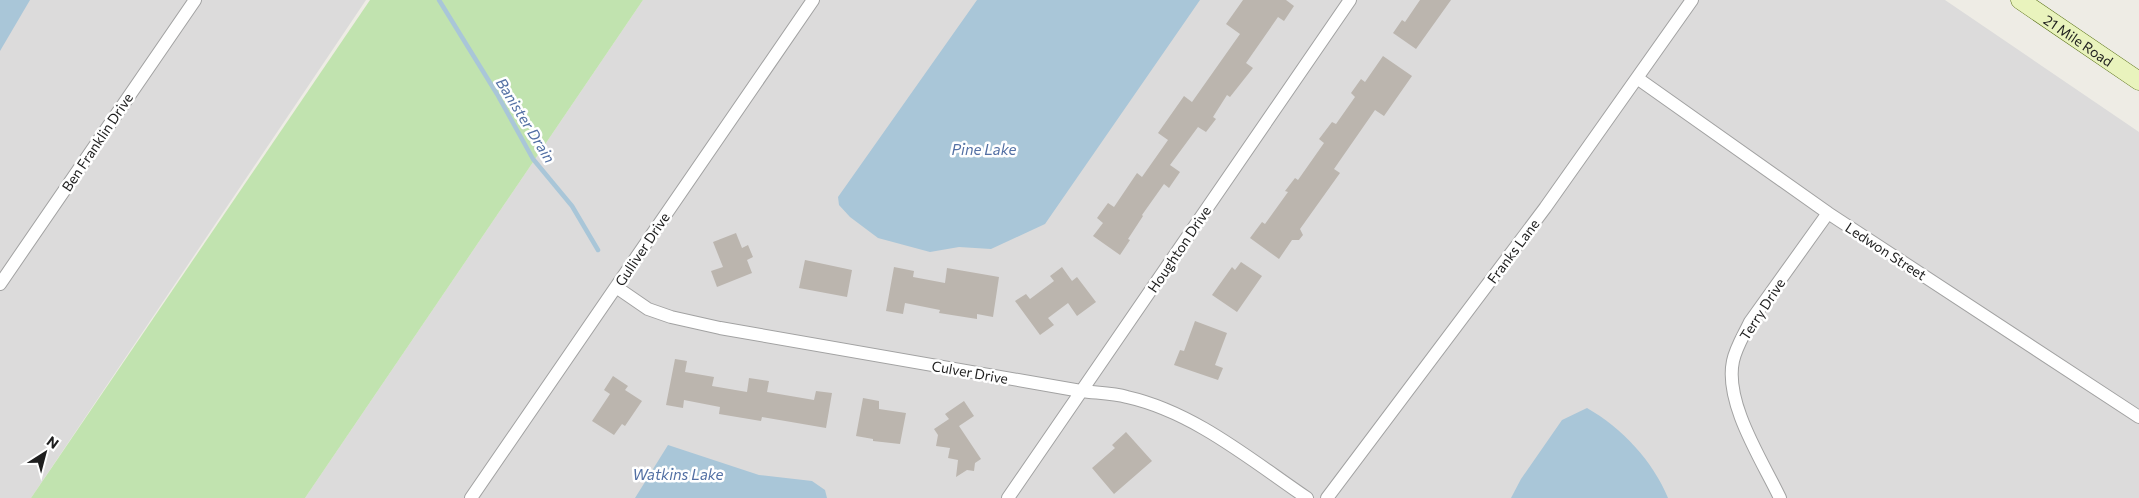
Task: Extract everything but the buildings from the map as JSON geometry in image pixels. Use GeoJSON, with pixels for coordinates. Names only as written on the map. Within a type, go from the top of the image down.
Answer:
{"type":"FeatureCollection","features":[{"type":"Feature","properties":{"kind":"street","name":"Ben Franklin Drive"},"geometry":{"type":"LineString","coordinates":[[0,284],[195,0]]}},
{"type":"Feature","properties":{"kind":"street","name":"Gulliver Drive"},"geometry":{"type":"LineString","coordinates":[[471,498],[813,0]]}},
{"type":"Feature","properties":{"kind":"street","name":"Houghton Drive"},"geometry":{"type":"LineString","coordinates":[[1008,498],[1350,0]]}},
{"type":"Feature","properties":{"kind":"street","name":"Franks Lane"},"geometry":{"type":"LineString","coordinates":[[1327,498],[1545,208],[1692,0]]}},
{"type":"Feature","properties":{"kind":"street","name":"21 Mile Road"},"geometry":{"type":"LineString","coordinates":[[2020,0],[2139,81]]}},
{"type":"Feature","properties":{"kind":"street","name":"Ledwon Street"},"geometry":{"type":"LineString","coordinates":[[1636,78],[1828,213],[2139,417]]}},
{"type":"Feature","properties":{"kind":"street","name":"Terry Drive"},"geometry":{"type":"LineString","coordinates":[[1780,498],[1758,457],[1743,421],[1732,384],[1733,363],[1740,341],[1750,322],[1828,213]]}},
{"type":"Feature","properties":{"kind":"street","name":"Culver Drive"},"geometry":{"type":"LineString","coordinates":[[616,287],[648,309],[671,317],[720,328],[1082,391],[1126,396],[1162,408],[1221,439],[1307,498]]}},
{"type":"Feature","properties":{"kind":"shaded area"},"geometry":{"type":"Polygon","coordinates":[[[0,0],[366,0],[31,498],[0,498],[0,0]]]}},
{"type":"Feature","properties":{"kind":"shaded area"},"geometry":{"type":"Polygon","coordinates":[[[643,0],[1945,0],[2139,132],[2139,498],[305,498],[643,0]]]}},
{"type":"Feature","properties":{"kind":"green space"},"geometry":{"type":"Polygon","coordinates":[[[370,0],[643,0],[305,498],[31,498],[370,0]]]}},
{"type":"Feature","properties":{"kind":"water"},"geometry":{"type":"Polygon","coordinates":[[[0,0],[30,0],[0,51],[0,0]]]}},
{"type":"Feature","properties":{"kind":"water","name":"Pine Lake"},"geometry":{"type":"Polygon","coordinates":[[[977,0],[1200,0],[1045,224],[991,249],[959,247],[930,252],[878,238],[850,217],[839,205],[838,197],[977,0]]]}},
{"type":"Feature","properties":{"kind":"water"},"geometry":{"type":"Polygon","coordinates":[[[1587,408],[1612,425],[1635,447],[1654,471],[1668,498],[1511,498],[1521,479],[1562,420],[1587,408]]]}},
{"type":"Feature","properties":{"kind":"water","name":"Watkins Lake"},"geometry":{"type":"Polygon","coordinates":[[[668,445],[759,475],[812,481],[825,490],[827,498],[635,498],[668,445]]]}},
{"type":"Feature","properties":{"kind":"waterway","name":"Banister Drain"},"geometry":{"type":"LineString","coordinates":[[439,0],[497,94],[533,159],[572,206],[598,250]]}}]}
